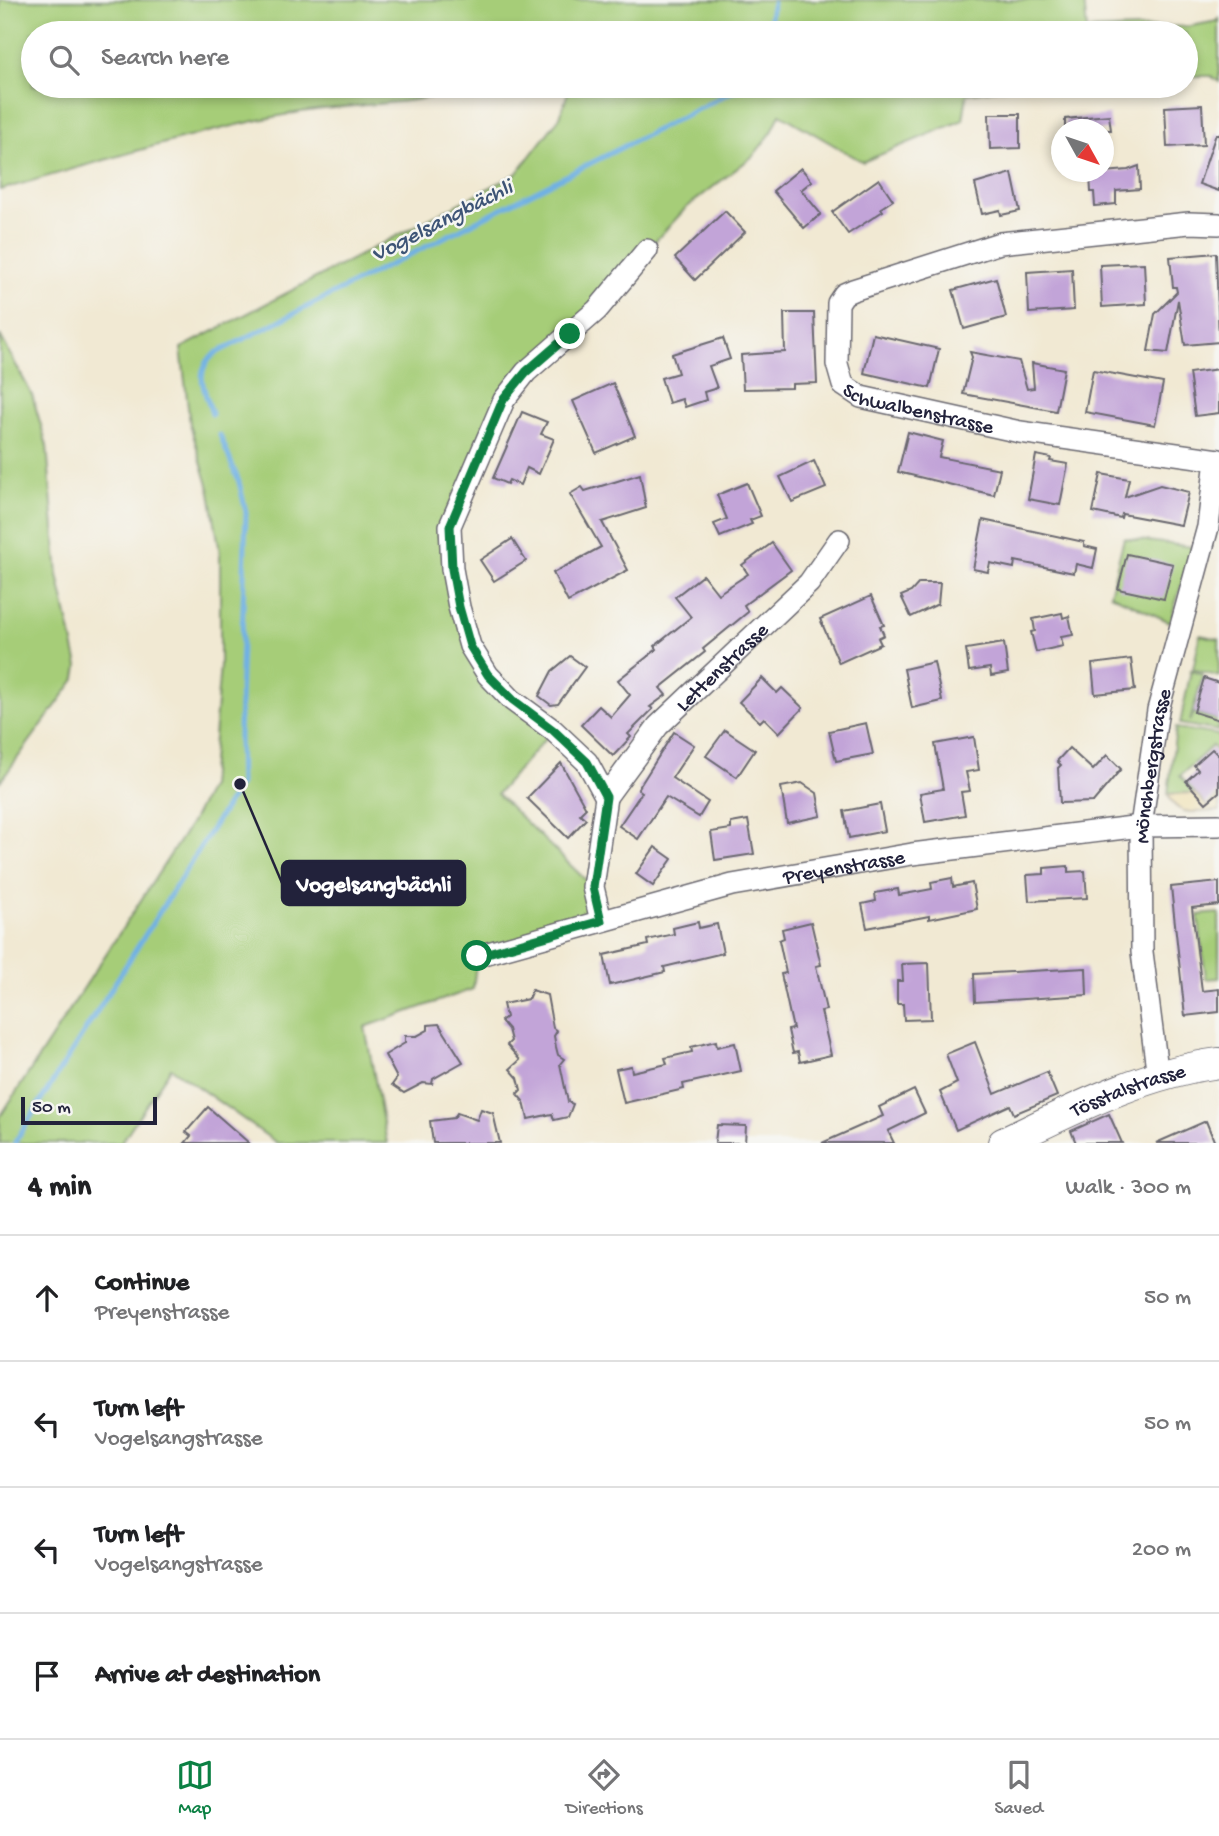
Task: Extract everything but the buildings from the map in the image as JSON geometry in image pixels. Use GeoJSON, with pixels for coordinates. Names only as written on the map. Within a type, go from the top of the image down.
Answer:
{"type":"FeatureCollection","features":[{"type":"Feature","properties":{"kind":"main road","name":"Tösstalstrasse"},"geometry":{"type":"LineString","coordinates":[[1010,1142],[1089,1102],[1158,1077],[1195,1066],[1219,1063]]}},
{"type":"Feature","properties":{"kind":"street","name":"Schwalbenstrasse"},"geometry":{"type":"LineString","coordinates":[[1217,460],[1020,432],[861,397],[843,385],[837,364],[838,303],[845,294],[853,290],[1000,243],[1189,223],[1219,225]]}},
{"type":"Feature","properties":{"kind":"street"},"geometry":{"type":"LineString","coordinates":[[601,921],[593,887],[606,797],[587,762],[553,730],[513,700],[488,675],[470,646],[452,569],[450,526],[503,400],[526,372],[597,310],[647,250]]}},
{"type":"Feature","properties":{"kind":"street","name":"Mönchbergstrasse"},"geometry":{"type":"LineString","coordinates":[[1158,1077],[1142,952],[1142,826],[1158,710],[1208,527],[1217,460]]}},
{"type":"Feature","properties":{"kind":"street","name":"Lettenstrasse"},"geometry":{"type":"LineString","coordinates":[[606,797],[658,726],[809,583],[839,540]]}},
{"type":"Feature","properties":{"kind":"street","name":"Preyenstrasse"},"geometry":{"type":"LineString","coordinates":[[477,956],[732,885],[912,854],[1142,826],[1219,825]]}},
{"type":"Feature","properties":{"kind":"green space"},"geometry":{"type":"Polygon","coordinates":[[[0,0],[1084,0],[1086,21],[21,21],[21,98],[427,98],[289,114],[216,130],[0,190],[0,0]]]}},
{"type":"Feature","properties":{"kind":"green space"},"geometry":{"type":"Polygon","coordinates":[[[1219,19],[1219,82],[1211,76],[1198,76],[1198,25],[1219,19]]]}},
{"type":"Feature","properties":{"kind":"green space"},"geometry":{"type":"Polygon","coordinates":[[[566,98],[966,98],[963,120],[863,162],[780,114],[772,132],[753,156],[686,208],[526,372],[450,526],[470,646],[553,730],[497,794],[593,887],[601,921],[477,956],[473,989],[365,1027],[387,1143],[277,1143],[171,1068],[121,1143],[0,1143],[0,1117],[191,823],[210,786],[220,665],[220,553],[210,492],[190,424],[181,348],[516,174],[560,117],[566,98]]]}},
{"type":"Feature","properties":{"kind":"green space"},"geometry":{"type":"Polygon","coordinates":[[[0,335],[32,395],[47,446],[58,575],[78,666],[76,678],[0,782],[0,335]]]}},
{"type":"Feature","properties":{"kind":"green space"},"geometry":{"type":"Polygon","coordinates":[[[1124,538],[1193,547],[1170,622],[1110,594],[1124,538]]]}},
{"type":"Feature","properties":{"kind":"green space"},"geometry":{"type":"Polygon","coordinates":[[[1200,635],[1219,639],[1219,677],[1193,669],[1200,635]]]}},
{"type":"Feature","properties":{"kind":"green space"},"geometry":{"type":"Polygon","coordinates":[[[1191,670],[1203,675],[1190,721],[1194,713],[1215,719],[1219,731],[1180,724],[1191,670]]]}},
{"type":"Feature","properties":{"kind":"green space"},"geometry":{"type":"Polygon","coordinates":[[[1176,728],[1219,735],[1219,753],[1212,746],[1180,776],[1195,793],[1168,794],[1176,728]]]}},
{"type":"Feature","properties":{"kind":"green space"},"geometry":{"type":"Polygon","coordinates":[[[1219,913],[1219,978],[1206,979],[1198,915],[1219,913]]]}},
{"type":"Feature","properties":{"kind":"sand"},"geometry":{"type":"Polygon","coordinates":[[[1195,793],[1207,806],[1219,795],[1219,811],[1182,810],[1172,802],[1168,794],[1195,793]]]}},
{"type":"Feature","properties":{"kind":"waterway","name":"Vogelsangbächli"},"geometry":{"type":"LineString","coordinates":[[770,21],[773,3]]}},
{"type":"Feature","properties":{"kind":"waterway","name":"Vogelsangbächli"},"geometry":{"type":"LineString","coordinates":[[212,414],[202,374],[204,367],[216,353],[719,98]]}},
{"type":"Feature","properties":{"kind":"waterway","name":"Vogelsangbächli"},"geometry":{"type":"LineString","coordinates":[[15,1142],[240,784],[246,512],[239,482],[220,435]]}},
{"type":"Feature","properties":{"kind":"place","name":"Vogelsangbächli"},"geometry":{"type":"Point","coordinates":[240,784]}},
{"type":"Feature","properties":{"kind":"route"},"geometry":{"type":"LineString","coordinates":[[477,956],[601,921],[593,887],[606,797],[587,762],[553,730],[513,700],[488,675],[470,646],[452,569],[450,526],[503,400],[526,372],[570,334]]}}]}
